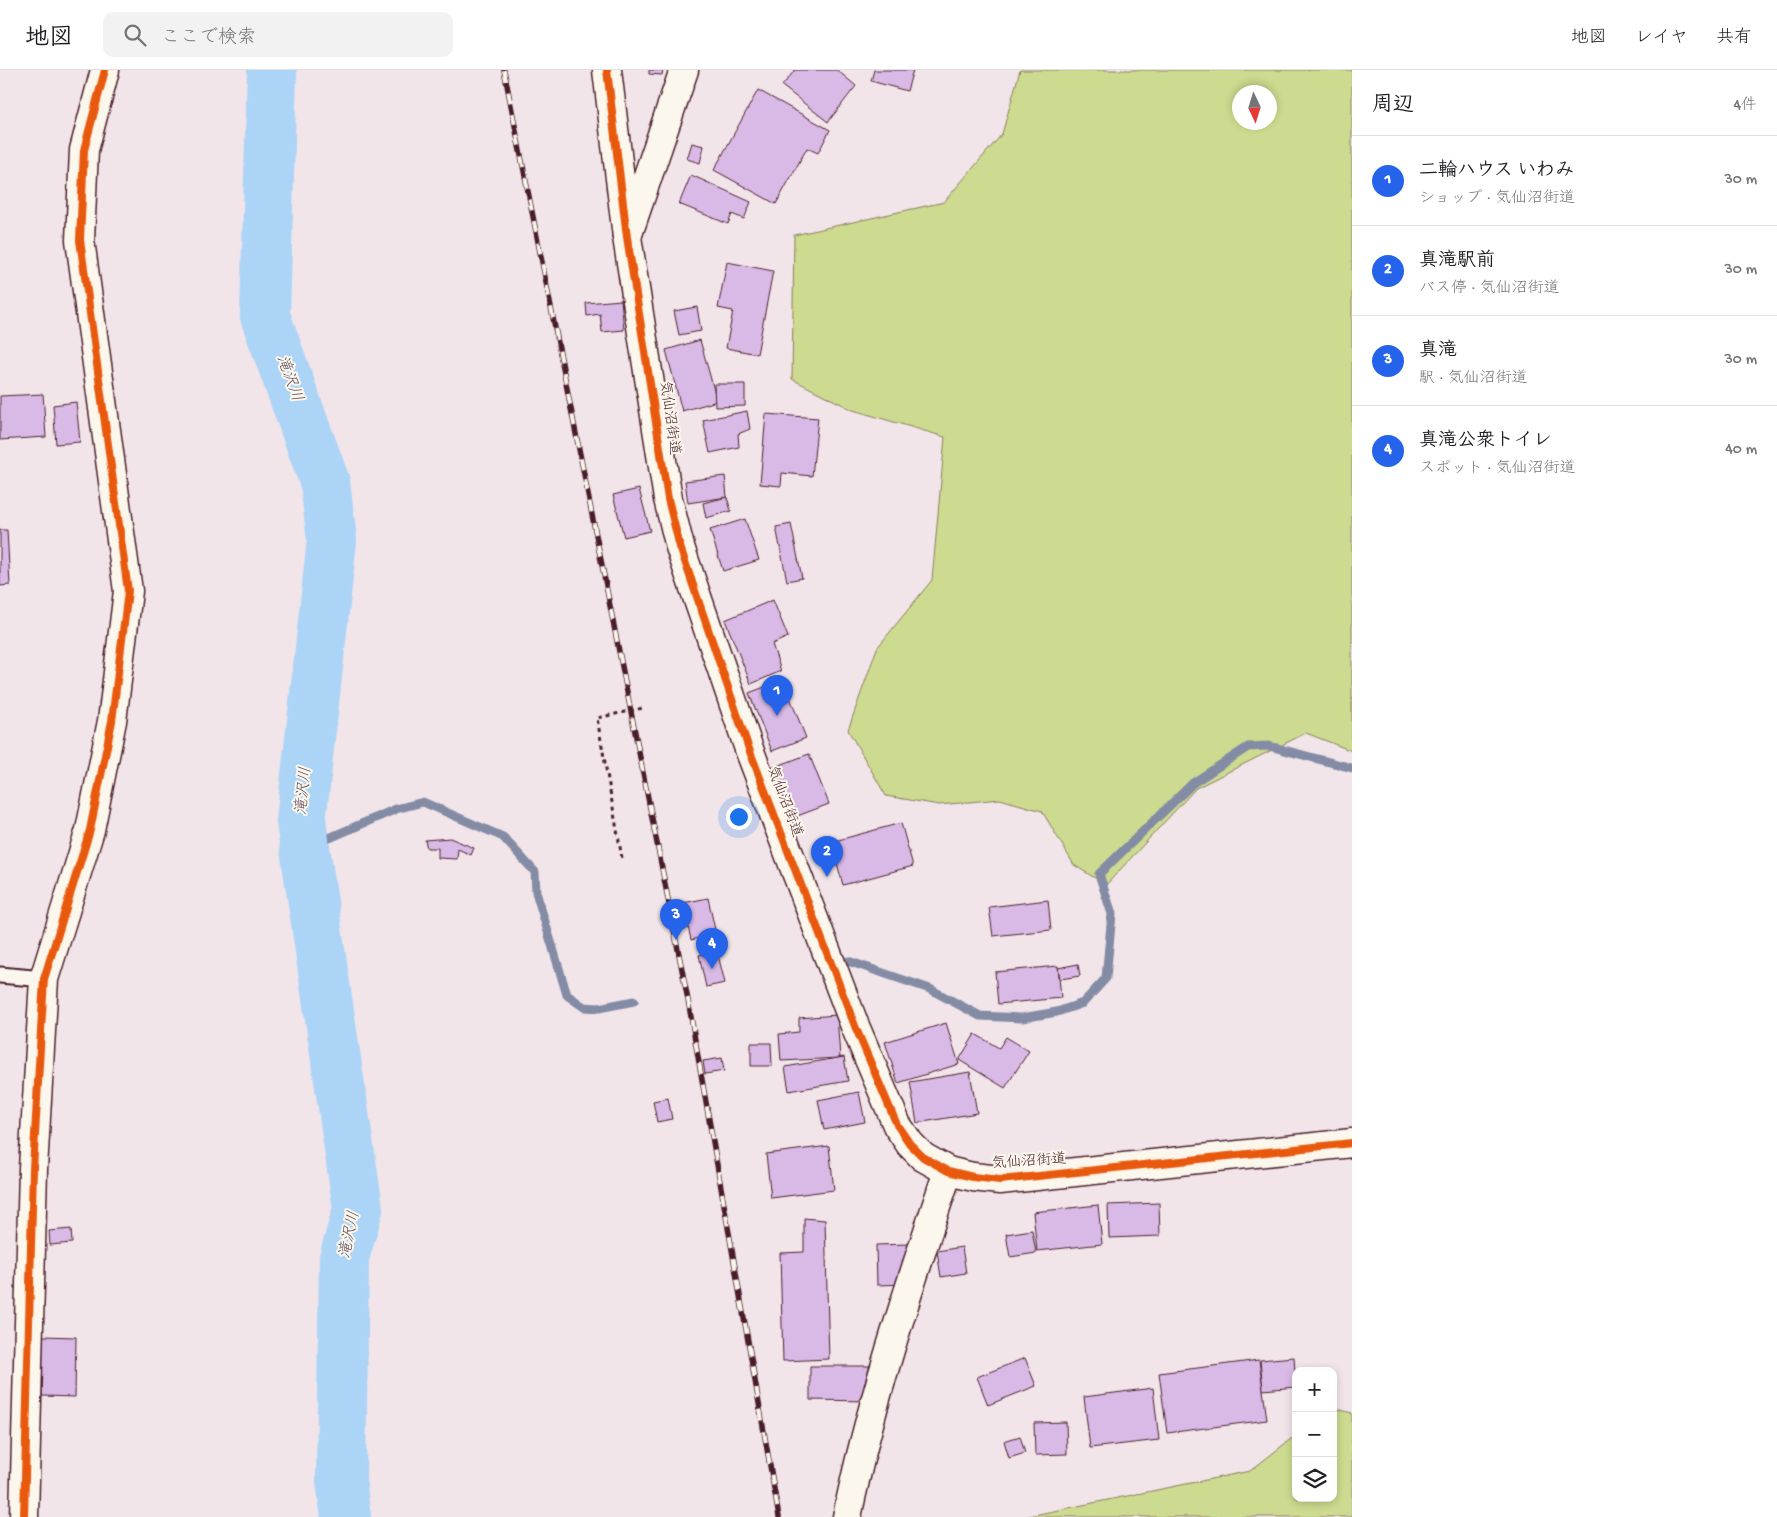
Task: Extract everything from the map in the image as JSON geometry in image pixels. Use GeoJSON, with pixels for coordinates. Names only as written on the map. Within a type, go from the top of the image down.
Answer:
{"type":"FeatureCollection","features":[{"type":"Feature","properties":{"kind":"street"},"geometry":{"type":"LineString","coordinates":[[24,1517],[33,1170],[44,979],[90,830],[112,722],[128,591],[80,240],[84,150],[105,70]]}},
{"type":"Feature","properties":{"kind":"street","name":"気仙沼街道"},"geometry":{"type":"LineString","coordinates":[[607,70],[627,237],[666,490],[680,547],[749,749],[884,1100],[897,1125],[910,1144],[923,1156],[948,1171],[1000,1180],[1352,1143]]}},
{"type":"Feature","properties":{"kind":"street"},"geometry":{"type":"LineString","coordinates":[[627,237],[684,70]]}},
{"type":"Feature","properties":{"kind":"street"},"geometry":{"type":"LineString","coordinates":[[847,1517],[863,1442],[897,1327],[948,1171]]}},
{"type":"Feature","properties":{"kind":"lane"},"geometry":{"type":"LineString","coordinates":[[0,975],[44,979]]}},
{"type":"Feature","properties":{"kind":"path"},"geometry":{"type":"LineString","coordinates":[[622,858],[597,718],[643,708]]}},
{"type":"Feature","properties":{"kind":"green space"},"geometry":{"type":"Polygon","coordinates":[[[1020,70],[1352,70],[1352,751],[1306,733],[1196,788],[1106,885],[1074,865],[1042,811],[1000,799],[939,805],[886,796],[848,730],[877,648],[932,580],[945,437],[853,410],[792,379],[794,235],[944,202],[1002,134],[1020,70]]]}},
{"type":"Feature","properties":{"kind":"green space"},"geometry":{"type":"Polygon","coordinates":[[[1337,1409],[1352,1413],[1352,1517],[1024,1517],[1250,1471],[1292,1438],[1292,1502],[1337,1502],[1337,1409]]]}},
{"type":"Feature","properties":{"kind":"building"},"geometry":{"type":"Polygon","coordinates":[[[649,70],[663,70],[662,75],[649,74],[649,70]]]}},
{"type":"Feature","properties":{"kind":"building"},"geometry":{"type":"Polygon","coordinates":[[[795,70],[837,70],[856,86],[828,122],[782,86],[795,70]]]}},
{"type":"Feature","properties":{"kind":"building"},"geometry":{"type":"Polygon","coordinates":[[[874,70],[913,70],[907,91],[871,81],[874,70]]]}},
{"type":"Feature","properties":{"kind":"building"},"geometry":{"type":"Polygon","coordinates":[[[758,90],[830,130],[818,153],[807,148],[776,204],[714,170],[758,90]]]}},
{"type":"Feature","properties":{"kind":"building"},"geometry":{"type":"Polygon","coordinates":[[[692,143],[704,146],[700,163],[687,159],[692,143]]]}},
{"type":"Feature","properties":{"kind":"building"},"geometry":{"type":"Polygon","coordinates":[[[691,175],[751,202],[744,219],[732,214],[728,224],[679,204],[691,175]]]}},
{"type":"Feature","properties":{"kind":"building"},"geometry":{"type":"Polygon","coordinates":[[[727,262],[773,271],[757,354],[726,348],[733,311],[718,308],[727,262]]]}},
{"type":"Feature","properties":{"kind":"building"},"geometry":{"type":"Polygon","coordinates":[[[621,300],[624,330],[602,332],[600,314],[587,316],[586,303],[621,300]]]}},
{"type":"Feature","properties":{"kind":"building"},"geometry":{"type":"Polygon","coordinates":[[[697,307],[701,331],[679,335],[674,311],[697,307]]]}},
{"type":"Feature","properties":{"kind":"building"},"geometry":{"type":"Polygon","coordinates":[[[700,340],[717,401],[682,411],[666,350],[700,340]]]}},
{"type":"Feature","properties":{"kind":"building"},"geometry":{"type":"Polygon","coordinates":[[[714,384],[745,384],[745,406],[715,407],[714,384]]]}},
{"type":"Feature","properties":{"kind":"building"},"geometry":{"type":"Polygon","coordinates":[[[43,394],[46,437],[0,440],[0,396],[43,394]]]}},
{"type":"Feature","properties":{"kind":"building"},"geometry":{"type":"Polygon","coordinates":[[[76,402],[80,442],[56,444],[53,405],[76,402]]]}},
{"type":"Feature","properties":{"kind":"building"},"geometry":{"type":"Polygon","coordinates":[[[747,411],[750,429],[738,434],[739,447],[710,453],[703,420],[747,411]]]}},
{"type":"Feature","properties":{"kind":"building"},"geometry":{"type":"Polygon","coordinates":[[[766,414],[818,418],[812,476],[782,473],[781,486],[760,484],[766,414]]]}},
{"type":"Feature","properties":{"kind":"building"},"geometry":{"type":"Polygon","coordinates":[[[725,476],[727,497],[688,503],[685,481],[725,476]]]}},
{"type":"Feature","properties":{"kind":"building"},"geometry":{"type":"Polygon","coordinates":[[[639,489],[650,531],[624,537],[613,495],[639,489]]]}},
{"type":"Feature","properties":{"kind":"building"},"geometry":{"type":"Polygon","coordinates":[[[727,497],[731,511],[706,518],[703,503],[727,497]]]}},
{"type":"Feature","properties":{"kind":"building"},"geometry":{"type":"Polygon","coordinates":[[[745,519],[759,560],[723,571],[710,530],[745,519]]]}},
{"type":"Feature","properties":{"kind":"building"},"geometry":{"type":"Polygon","coordinates":[[[791,524],[802,578],[787,581],[776,527],[791,524]]]}},
{"type":"Feature","properties":{"kind":"building"},"geometry":{"type":"Polygon","coordinates":[[[0,530],[7,530],[10,585],[0,586],[0,530]]]}},
{"type":"Feature","properties":{"kind":"building"},"geometry":{"type":"Polygon","coordinates":[[[773,600],[788,637],[772,644],[781,671],[751,684],[725,620],[773,600]]]}},
{"type":"Feature","properties":{"kind":"building"},"geometry":{"type":"Polygon","coordinates":[[[783,680],[806,738],[772,751],[749,693],[783,680]]]}},
{"type":"Feature","properties":{"kind":"building"},"geometry":{"type":"Polygon","coordinates":[[[809,754],[829,804],[792,818],[772,768],[809,754]]]}},
{"type":"Feature","properties":{"kind":"building"},"geometry":{"type":"Polygon","coordinates":[[[901,823],[913,866],[843,885],[831,842],[901,823]]]}},
{"type":"Feature","properties":{"kind":"building"},"geometry":{"type":"Polygon","coordinates":[[[450,838],[474,848],[471,855],[458,849],[457,859],[438,858],[438,848],[427,848],[425,840],[450,838]]]}},
{"type":"Feature","properties":{"kind":"building"},"geometry":{"type":"Polygon","coordinates":[[[708,898],[716,934],[691,940],[683,903],[708,898]]]}},
{"type":"Feature","properties":{"kind":"building"},"geometry":{"type":"Polygon","coordinates":[[[1048,900],[1051,930],[993,936],[989,907],[1048,900]]]}},
{"type":"Feature","properties":{"kind":"building"},"geometry":{"type":"Polygon","coordinates":[[[717,951],[725,983],[706,987],[699,955],[717,951]]]}},
{"type":"Feature","properties":{"kind":"building"},"geometry":{"type":"Polygon","coordinates":[[[1078,964],[1080,976],[1060,979],[1058,968],[1078,964]]]}},
{"type":"Feature","properties":{"kind":"building"},"geometry":{"type":"Polygon","coordinates":[[[1058,966],[1061,998],[998,1004],[995,972],[1058,966]]]}},
{"type":"Feature","properties":{"kind":"building"},"geometry":{"type":"Polygon","coordinates":[[[837,1015],[840,1058],[781,1061],[779,1034],[799,1032],[799,1018],[837,1015]]]}},
{"type":"Feature","properties":{"kind":"building"},"geometry":{"type":"Polygon","coordinates":[[[946,1023],[959,1064],[898,1083],[885,1042],[946,1023]]]}},
{"type":"Feature","properties":{"kind":"building"},"geometry":{"type":"Polygon","coordinates":[[[975,1034],[999,1048],[1006,1037],[1029,1051],[1005,1088],[959,1060],[975,1034]]]}},
{"type":"Feature","properties":{"kind":"building"},"geometry":{"type":"Polygon","coordinates":[[[751,1043],[771,1043],[772,1066],[751,1066],[751,1043]]]}},
{"type":"Feature","properties":{"kind":"building"},"geometry":{"type":"Polygon","coordinates":[[[844,1057],[848,1081],[789,1091],[785,1067],[844,1057]]]}},
{"type":"Feature","properties":{"kind":"building"},"geometry":{"type":"Polygon","coordinates":[[[722,1058],[724,1071],[705,1074],[703,1061],[722,1058]]]}},
{"type":"Feature","properties":{"kind":"building"},"geometry":{"type":"Polygon","coordinates":[[[970,1072],[977,1113],[917,1123],[910,1082],[970,1072]]]}},
{"type":"Feature","properties":{"kind":"building"},"geometry":{"type":"Polygon","coordinates":[[[859,1092],[865,1122],[824,1130],[818,1100],[859,1092]]]}},
{"type":"Feature","properties":{"kind":"building"},"geometry":{"type":"Polygon","coordinates":[[[668,1098],[672,1119],[657,1122],[653,1101],[668,1098]]]}},
{"type":"Feature","properties":{"kind":"building"},"geometry":{"type":"Polygon","coordinates":[[[829,1146],[834,1190],[771,1198],[766,1154],[829,1146]]]}},
{"type":"Feature","properties":{"kind":"building"},"geometry":{"type":"Polygon","coordinates":[[[1159,1203],[1160,1236],[1109,1238],[1108,1205],[1159,1203]]]}},
{"type":"Feature","properties":{"kind":"building"},"geometry":{"type":"Polygon","coordinates":[[[1098,1205],[1102,1244],[1037,1251],[1033,1212],[1098,1205]]]}},
{"type":"Feature","properties":{"kind":"building"},"geometry":{"type":"Polygon","coordinates":[[[804,1218],[825,1220],[829,1359],[783,1361],[780,1253],[804,1252],[804,1218]]]}},
{"type":"Feature","properties":{"kind":"building"},"geometry":{"type":"Polygon","coordinates":[[[71,1229],[72,1243],[50,1245],[49,1231],[71,1229]]]}},
{"type":"Feature","properties":{"kind":"building"},"geometry":{"type":"Polygon","coordinates":[[[1032,1230],[1036,1253],[1010,1257],[1006,1234],[1032,1230]]]}},
{"type":"Feature","properties":{"kind":"building"},"geometry":{"type":"Polygon","coordinates":[[[909,1244],[910,1284],[877,1285],[876,1245],[909,1244]]]}},
{"type":"Feature","properties":{"kind":"building"},"geometry":{"type":"Polygon","coordinates":[[[962,1247],[966,1273],[941,1277],[937,1251],[962,1247]]]}},
{"type":"Feature","properties":{"kind":"building"},"geometry":{"type":"Polygon","coordinates":[[[43,1336],[76,1337],[75,1397],[42,1396],[43,1336]]]}},
{"type":"Feature","properties":{"kind":"building"},"geometry":{"type":"Polygon","coordinates":[[[1294,1357],[1292,1387],[1263,1390],[1260,1360],[1294,1357]]]}},
{"type":"Feature","properties":{"kind":"building"},"geometry":{"type":"Polygon","coordinates":[[[1025,1358],[1036,1386],[988,1405],[977,1377],[1025,1358]]]}},
{"type":"Feature","properties":{"kind":"building"},"geometry":{"type":"Polygon","coordinates":[[[1259,1360],[1267,1420],[1167,1433],[1159,1373],[1259,1360]]]}},
{"type":"Feature","properties":{"kind":"building"},"geometry":{"type":"Polygon","coordinates":[[[810,1366],[870,1366],[869,1401],[810,1400],[810,1366]]]}},
{"type":"Feature","properties":{"kind":"building"},"geometry":{"type":"Polygon","coordinates":[[[1153,1388],[1159,1440],[1090,1448],[1084,1397],[1153,1388]]]}},
{"type":"Feature","properties":{"kind":"building"},"geometry":{"type":"Polygon","coordinates":[[[1066,1422],[1067,1454],[1035,1455],[1034,1423],[1066,1422]]]}},
{"type":"Feature","properties":{"kind":"building"},"geometry":{"type":"Polygon","coordinates":[[[1020,1436],[1025,1453],[1009,1458],[1004,1441],[1020,1436]]]}},
{"type":"Feature","properties":{"kind":"waterway","name":"滝沢川"},"geometry":{"type":"LineString","coordinates":[[272,70],[265,316],[325,483],[332,540],[301,821],[358,1209],[344,1258],[341,1481],[346,1517]]}},
{"type":"Feature","properties":{"kind":"waterway"},"geometry":{"type":"LineString","coordinates":[[848,961],[930,989],[980,1016],[1022,1018],[1057,1012],[1083,1003],[1106,978],[1112,914],[1099,874],[1193,783],[1248,747],[1269,746],[1352,768]]}},
{"type":"Feature","properties":{"kind":"waterway"},"geometry":{"type":"LineString","coordinates":[[309,873],[327,839],[396,809],[423,802],[503,837],[535,872],[536,892],[567,995],[584,1007],[599,1008],[634,1001]]}},
{"type":"Feature","properties":{"kind":"railway"},"geometry":{"type":"LineString","coordinates":[[504,70],[688,1000],[779,1517]]}},
{"type":"Feature","properties":{"kind":"cycle path"},"geometry":{"type":"LineString","coordinates":[[24,1517],[33,1169],[44,979],[90,830],[112,721],[128,591],[80,240],[84,150],[105,70]]}},
{"type":"Feature","properties":{"kind":"cycle path"},"geometry":{"type":"LineString","coordinates":[[607,70],[627,237],[668,499],[680,547],[749,749],[855,1026],[897,1125],[910,1144],[923,1157],[948,1171],[973,1177],[1000,1180],[1352,1143]]}},
{"type":"Feature","properties":{"kind":"place","name":"二輪ハウス いわみ"},"geometry":{"type":"Point","coordinates":[777,716]}},
{"type":"Feature","properties":{"kind":"place","name":"真滝駅前"},"geometry":{"type":"Point","coordinates":[827,877]}},
{"type":"Feature","properties":{"kind":"place","name":"真滝"},"geometry":{"type":"Point","coordinates":[676,940]}},
{"type":"Feature","properties":{"kind":"place","name":"真滝公衆トイレ"},"geometry":{"type":"Point","coordinates":[712,969]}}]}
